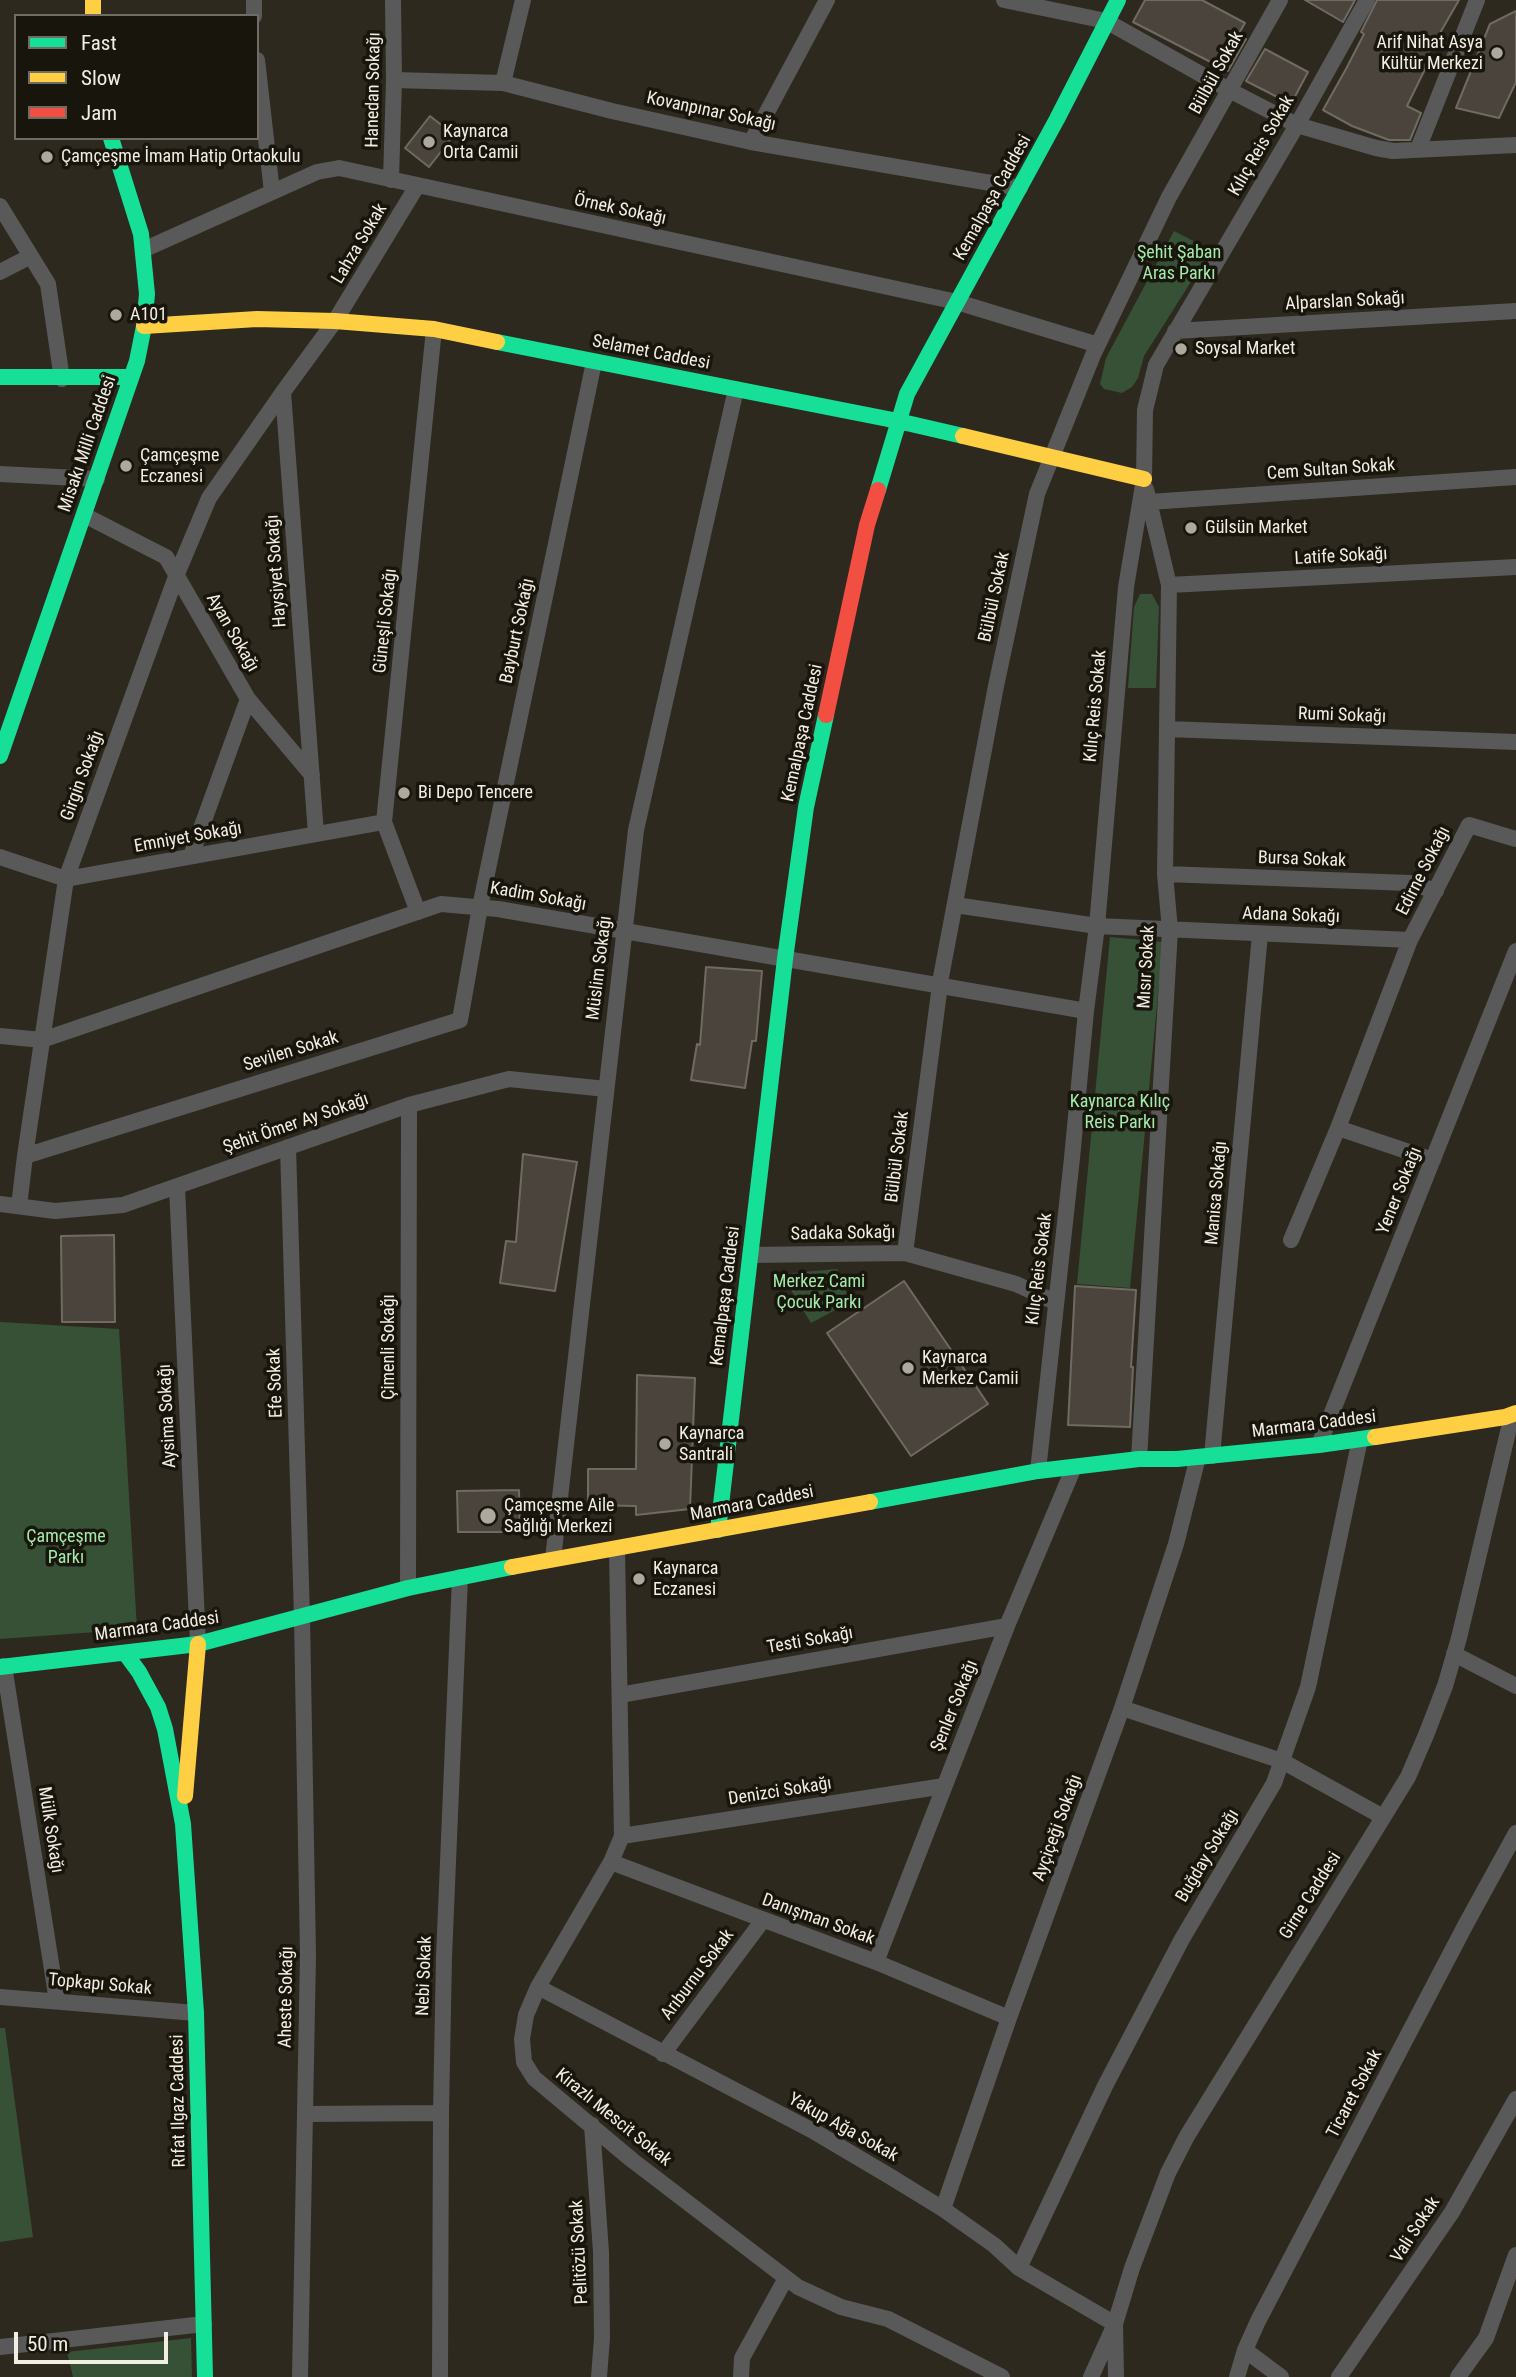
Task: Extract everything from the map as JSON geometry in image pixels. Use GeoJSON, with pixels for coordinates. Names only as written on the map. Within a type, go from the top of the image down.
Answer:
{"type":"FeatureCollection","features":[{"type":"Feature","properties":{"kind":"street","name":"Hanedan Sokağı"},"geometry":{"type":"LineString","coordinates":[[391,180],[393,0]]}},
{"type":"Feature","properties":{"kind":"street"},"geometry":{"type":"LineString","coordinates":[[503,83],[523,0]]}},
{"type":"Feature","properties":{"kind":"street"},"geometry":{"type":"LineString","coordinates":[[751,142],[827,0]]}},
{"type":"Feature","properties":{"kind":"street"},"geometry":{"type":"LineString","coordinates":[[1004,0],[1106,21],[1297,125],[1376,148],[1393,151],[1516,145]]}},
{"type":"Feature","properties":{"kind":"street","name":"Kemalpaşa Caddesi"},"geometry":{"type":"LineString","coordinates":[[718,1530],[785,959],[806,807],[867,525],[907,394],[1058,120],[1118,0]]}},
{"type":"Feature","properties":{"kind":"street","name":"Bülbül Sokak"},"geometry":{"type":"LineString","coordinates":[[905,1253],[939,986],[996,686],[1037,494],[1098,345],[1169,198],[1280,0]]}},
{"type":"Feature","properties":{"kind":"street","name":"Kılıç Reis Sokak"},"geometry":{"type":"LineString","coordinates":[[1038,1471],[1097,926],[1126,587],[1144,479],[1144,410],[1156,365],[1367,0]]}},
{"type":"Feature","properties":{"kind":"street"},"geometry":{"type":"LineString","coordinates":[[1418,149],[1477,0]]}},
{"type":"Feature","properties":{"kind":"street"},"geometry":{"type":"LineString","coordinates":[[259,78],[272,192]]}},
{"type":"Feature","properties":{"kind":"street","name":"Kovanpınar Sokağı"},"geometry":{"type":"LineString","coordinates":[[394,80],[503,83],[751,142],[1020,188]]}},
{"type":"Feature","properties":{"kind":"street","name":"Misakı Milli Caddesi"},"geometry":{"type":"LineString","coordinates":[[0,756],[97,479],[131,377],[144,326],[147,294],[143,250],[112,140]]}},
{"type":"Feature","properties":{"kind":"street","name":"Örnek Sokağı"},"geometry":{"type":"LineString","coordinates":[[143,250],[317,172],[339,168],[957,302],[1098,345]]}},
{"type":"Feature","properties":{"kind":"street","name":"Lahza Sokak"},"geometry":{"type":"LineString","coordinates":[[335,321],[417,186]]}},
{"type":"Feature","properties":{"kind":"street"},"geometry":{"type":"LineString","coordinates":[[0,206],[48,284],[62,379]]}},
{"type":"Feature","properties":{"kind":"street"},"geometry":{"type":"LineString","coordinates":[[0,272],[31,256]]}},
{"type":"Feature","properties":{"kind":"street","name":"Alparslan Sokağı"},"geometry":{"type":"LineString","coordinates":[[1175,331],[1516,311]]}},
{"type":"Feature","properties":{"kind":"street","name":"Selamet Caddesi"},"geometry":{"type":"LineString","coordinates":[[144,326],[257,320],[335,321],[434,329],[898,421],[1144,479]]}},
{"type":"Feature","properties":{"kind":"street"},"geometry":{"type":"LineString","coordinates":[[283,392],[335,321]]}},
{"type":"Feature","properties":{"kind":"street","name":"Güneşli Sokağı"},"geometry":{"type":"LineString","coordinates":[[418,912],[384,822],[434,329]]}},
{"type":"Feature","properties":{"kind":"street","name":"Bayburt Sokağı"},"geometry":{"type":"LineString","coordinates":[[480,907],[594,362]]}},
{"type":"Feature","properties":{"kind":"street"},"geometry":{"type":"LineString","coordinates":[[0,377],[131,377]]}},
{"type":"Feature","properties":{"kind":"street","name":"Müslim Sokağı"},"geometry":{"type":"LineString","coordinates":[[553,1559],[636,830],[736,389]]}},
{"type":"Feature","properties":{"kind":"street","name":"Girgin Sokağı"},"geometry":{"type":"LineString","coordinates":[[19,1206],[66,879],[177,574],[209,498],[283,392]]}},
{"type":"Feature","properties":{"kind":"street","name":"Haysiyet Sokağı"},"geometry":{"type":"LineString","coordinates":[[283,392],[316,834]]}},
{"type":"Feature","properties":{"kind":"street"},"geometry":{"type":"LineString","coordinates":[[0,474],[97,479]]}},
{"type":"Feature","properties":{"kind":"street","name":"Cem Sultan Sokak"},"geometry":{"type":"LineString","coordinates":[[1149,502],[1516,477]]}},
{"type":"Feature","properties":{"kind":"street","name":"Mısır Sokak"},"geometry":{"type":"LineString","coordinates":[[1139,1459],[1170,930],[1165,874],[1169,585],[1144,479]]}},
{"type":"Feature","properties":{"kind":"street","name":"Ayan Sokağı"},"geometry":{"type":"LineString","coordinates":[[84,515],[166,557],[248,699],[191,856]]}},
{"type":"Feature","properties":{"kind":"street","name":"Latife Sokağı"},"geometry":{"type":"LineString","coordinates":[[1169,585],[1516,567]]}},
{"type":"Feature","properties":{"kind":"street"},"geometry":{"type":"LineString","coordinates":[[248,699],[312,775]]}},
{"type":"Feature","properties":{"kind":"street","name":"Rumi Sokağı"},"geometry":{"type":"LineString","coordinates":[[1167,729],[1516,742]]}},
{"type":"Feature","properties":{"kind":"street","name":"Emniyet Sokağı"},"geometry":{"type":"LineString","coordinates":[[0,857],[66,879],[384,822]]}},
{"type":"Feature","properties":{"kind":"street","name":"Edirne Sokağı"},"geometry":{"type":"LineString","coordinates":[[1291,1240],[1338,1128],[1410,940],[1469,825],[1516,839]]}},
{"type":"Feature","properties":{"kind":"street","name":"Bursa Sokak"},"geometry":{"type":"LineString","coordinates":[[1165,874],[1410,883],[1436,891]]}},
{"type":"Feature","properties":{"kind":"street","name":"Kadim Sokağı"},"geometry":{"type":"LineString","coordinates":[[0,1036],[41,1040],[441,904],[480,907],[1086,1011]]}},
{"type":"Feature","properties":{"kind":"street","name":"Adana Sokağı"},"geometry":{"type":"LineString","coordinates":[[954,905],[1097,926],[1410,940]]}},
{"type":"Feature","properties":{"kind":"street","name":"Sevilen Sokak"},"geometry":{"type":"LineString","coordinates":[[25,1156],[460,1020],[480,907]]}},
{"type":"Feature","properties":{"kind":"street","name":"Manisa Sokağı"},"geometry":{"type":"LineString","coordinates":[[1205,1456],[1259,934]]}},
{"type":"Feature","properties":{"kind":"street","name":"Yener Sokağı"},"geometry":{"type":"LineString","coordinates":[[1319,1445],[1516,951]]}},
{"type":"Feature","properties":{"kind":"street","name":"Şehit Ömer Ay Sokağı"},"geometry":{"type":"LineString","coordinates":[[0,1204],[55,1210],[123,1205],[409,1105],[509,1079],[606,1089]]}},
{"type":"Feature","properties":{"kind":"street","name":"Çimenli Sokağı"},"geometry":{"type":"LineString","coordinates":[[408,1588],[409,1105]]}},
{"type":"Feature","properties":{"kind":"street"},"geometry":{"type":"LineString","coordinates":[[1338,1128],[1433,1160]]}},
{"type":"Feature","properties":{"kind":"street","name":"Efe Sokak"},"geometry":{"type":"LineString","coordinates":[[288,1147],[302,1618]]}},
{"type":"Feature","properties":{"kind":"street","name":"Aysima Sokağı"},"geometry":{"type":"LineString","coordinates":[[177,1187],[198,1644]]}},
{"type":"Feature","properties":{"kind":"street","name":"Sadaka Sokağı"},"geometry":{"type":"LineString","coordinates":[[750,1255],[905,1253],[1016,1284],[1055,1302]]}},
{"type":"Feature","properties":{"kind":"street","name":"Marmara Caddesi"},"geometry":{"type":"LineString","coordinates":[[2,1667],[198,1644],[408,1588],[460,1577],[1038,1471],[1139,1459],[1205,1456],[1319,1445],[1514,1414]]}},
{"type":"Feature","properties":{"kind":"street","name":"Girne Caddesi"},"geometry":{"type":"LineString","coordinates":[[1091,2377],[1115,2324],[1168,2173],[1187,2136],[1408,1777],[1426,1735],[1454,1654],[1514,1414]]}},
{"type":"Feature","properties":{"kind":"street","name":"Buğday Sokağı"},"geometry":{"type":"LineString","coordinates":[[1020,2268],[1105,2085],[1182,1939],[1274,1783],[1308,1687],[1360,1440]]}},
{"type":"Feature","properties":{"kind":"street","name":"Ayçiçeği Sokağı"},"geometry":{"type":"LineString","coordinates":[[943,2209],[1009,2018],[1122,1708],[1205,1456]]}},
{"type":"Feature","properties":{"kind":"street","name":"Şenler Sokağı"},"geometry":{"type":"LineString","coordinates":[[876,1962],[1007,1626],[1074,1466]]}},
{"type":"Feature","properties":{"kind":"street","name":"Kirazlı Mescit Sokak"},"geometry":{"type":"LineString","coordinates":[[617,1549],[622,1836],[611,1862],[538,1987],[526,2015],[522,2039],[524,2062],[534,2078],[632,2160],[798,2287],[841,2307],[888,2319],[1002,2377]]}},
{"type":"Feature","properties":{"kind":"street","name":"Nebi Sokak"},"geometry":{"type":"LineString","coordinates":[[440,2377],[444,1957],[460,1577]]}},
{"type":"Feature","properties":{"kind":"street","name":"Aheste Sokağı"},"geometry":{"type":"LineString","coordinates":[[300,2377],[307,1955],[302,1618]]}},
{"type":"Feature","properties":{"kind":"street","name":"Testi Sokağı"},"geometry":{"type":"LineString","coordinates":[[620,1695],[1007,1626]]}},
{"type":"Feature","properties":{"kind":"street","name":"Rıfat Ilgaz Caddesi"},"geometry":{"type":"LineString","coordinates":[[183,1824],[198,1644]]}},
{"type":"Feature","properties":{"kind":"street","name":"Rıfat Ilgaz Caddesi"},"geometry":{"type":"LineString","coordinates":[[125,1653],[158,1707],[165,1729],[183,1824],[196,2014],[205,2377]]}},
{"type":"Feature","properties":{"kind":"street"},"geometry":{"type":"LineString","coordinates":[[1454,1654],[1516,1686]]}},
{"type":"Feature","properties":{"kind":"street","name":"Mülk Sokağı"},"geometry":{"type":"LineString","coordinates":[[2,1667],[57,2001]]}},
{"type":"Feature","properties":{"kind":"street"},"geometry":{"type":"LineString","coordinates":[[1122,1708],[1282,1761],[1383,1817]]}},
{"type":"Feature","properties":{"kind":"street","name":"Denizci Sokağı"},"geometry":{"type":"LineString","coordinates":[[622,1836],[944,1786]]}},
{"type":"Feature","properties":{"kind":"street","name":"Ticaret Sokak"},"geometry":{"type":"LineString","coordinates":[[1237,2377],[1258,2321],[1516,1832]]}},
{"type":"Feature","properties":{"kind":"street","name":"Danışman Sokak"},"geometry":{"type":"LineString","coordinates":[[611,1862],[876,1962],[1009,2018]]}},
{"type":"Feature","properties":{"kind":"street","name":"Arıburnu Sokak"},"geometry":{"type":"LineString","coordinates":[[663,2053],[763,1920]]}},
{"type":"Feature","properties":{"kind":"street","name":"Yakup Ağa Sokak"},"geometry":{"type":"LineString","coordinates":[[538,1987],[815,2132],[943,2209],[1020,2268],[1115,2324]]}},
{"type":"Feature","properties":{"kind":"street","name":"Topkapı Sokak"},"geometry":{"type":"LineString","coordinates":[[0,1997],[196,2014]]}},
{"type":"Feature","properties":{"kind":"street","name":"Vali Sokak"},"geometry":{"type":"LineString","coordinates":[[1339,2377],[1452,2212],[1516,2099]]}},
{"type":"Feature","properties":{"kind":"street"},"geometry":{"type":"LineString","coordinates":[[305,2114],[441,2113]]}},
{"type":"Feature","properties":{"kind":"street","name":"Pelitözü Sokak"},"geometry":{"type":"LineString","coordinates":[[592,2125],[601,2252],[602,2338],[599,2377]]}},
{"type":"Feature","properties":{"kind":"street"},"geometry":{"type":"LineString","coordinates":[[1458,2377],[1486,2337],[1516,2255]]}},
{"type":"Feature","properties":{"kind":"street"},"geometry":{"type":"LineString","coordinates":[[741,2377],[742,2358],[786,2278]]}},
{"type":"Feature","properties":{"kind":"street"},"geometry":{"type":"LineString","coordinates":[[0,2347],[204,2324]]}},
{"type":"Feature","properties":{"kind":"street"},"geometry":{"type":"LineString","coordinates":[[1115,2324],[1116,2377]]}},
{"type":"Feature","properties":{"kind":"street"},"geometry":{"type":"LineString","coordinates":[[1245,2350],[1281,2377]]}},
{"type":"Feature","properties":{"kind":"green space","name":"Şehit Şaban Aras Parkı"},"geometry":{"type":"Polygon","coordinates":[[[1174,231],[1211,250],[1144,356],[1138,378],[1132,387],[1122,393],[1104,389],[1100,384],[1106,358],[1174,231]]]}},
{"type":"Feature","properties":{"kind":"green space"},"geometry":{"type":"Polygon","coordinates":[[[1140,594],[1152,594],[1159,607],[1156,688],[1128,688],[1134,607],[1140,594]]]}},
{"type":"Feature","properties":{"kind":"green space","name":"Kaynarca Kılıç Reis Parkı"},"geometry":{"type":"Polygon","coordinates":[[[1110,937],[1163,942],[1130,1288],[1077,1284],[1110,937]]]}},
{"type":"Feature","properties":{"kind":"green space","name":"Merkez Cami Çocuk Parkı"},"geometry":{"type":"Polygon","coordinates":[[[837,1269],[850,1302],[811,1323],[781,1274],[837,1269]]]}},
{"type":"Feature","properties":{"kind":"green space","name":"Çamçeşme Parkı"},"geometry":{"type":"Polygon","coordinates":[[[0,1322],[119,1329],[137,1629],[0,1639],[0,1322]]]}},
{"type":"Feature","properties":{"kind":"green space"},"geometry":{"type":"Polygon","coordinates":[[[0,2028],[5,2028],[33,2237],[0,2242],[0,2028]]]}},
{"type":"Feature","properties":{"kind":"green space"},"geometry":{"type":"Polygon","coordinates":[[[191,2338],[192,2377],[73,2377],[67,2352],[191,2338]]]}},
{"type":"Feature","properties":{"kind":"building"},"geometry":{"type":"Polygon","coordinates":[[[1145,0],[1202,0],[1245,23],[1238,35],[1246,39],[1228,71],[1133,22],[1145,0]]]}},
{"type":"Feature","properties":{"kind":"building"},"geometry":{"type":"Polygon","coordinates":[[[1305,0],[1355,0],[1343,22],[1305,0]]]}},
{"type":"Feature","properties":{"kind":"building"},"geometry":{"type":"Polygon","coordinates":[[[1377,0],[1459,0],[1425,59],[1429,61],[1407,106],[1421,113],[1410,140],[1389,140],[1352,126],[1323,110],[1364,34],[1361,32],[1377,0]]]}},
{"type":"Feature","properties":{"kind":"building","name":"Arif Nihat Asya Kültür Merkezi"},"geometry":{"type":"Polygon","coordinates":[[[1516,11],[1516,82],[1499,118],[1456,108],[1490,24],[1516,11]]]}},
{"type":"Feature","properties":{"kind":"building"},"geometry":{"type":"Polygon","coordinates":[[[1265,49],[1308,72],[1291,104],[1246,81],[1265,49]]]}},
{"type":"Feature","properties":{"kind":"building","name":"Kaynarca Orta Camii"},"geometry":{"type":"Polygon","coordinates":[[[430,116],[454,135],[429,167],[405,148],[430,116]]]}},
{"type":"Feature","properties":{"kind":"building"},"geometry":{"type":"Polygon","coordinates":[[[706,967],[762,971],[756,1041],[752,1041],[745,1088],[691,1080],[697,1044],[700,1045],[706,967]]]}},
{"type":"Feature","properties":{"kind":"building"},"geometry":{"type":"Polygon","coordinates":[[[523,1154],[577,1162],[555,1291],[500,1283],[506,1241],[516,1242],[523,1154]]]}},
{"type":"Feature","properties":{"kind":"building"},"geometry":{"type":"Polygon","coordinates":[[[114,1235],[115,1322],[62,1322],[61,1236],[114,1235]]]}},
{"type":"Feature","properties":{"kind":"building","name":"Kaynarca Merkez Camii"},"geometry":{"type":"Polygon","coordinates":[[[904,1281],[988,1404],[911,1456],[827,1333],[904,1281]]]}},
{"type":"Feature","properties":{"kind":"building"},"geometry":{"type":"Polygon","coordinates":[[[1075,1286],[1136,1290],[1130,1427],[1068,1425],[1075,1286]]]}},
{"type":"Feature","properties":{"kind":"building","name":"Kaynarca Santrali"},"geometry":{"type":"Polygon","coordinates":[[[637,1375],[695,1378],[690,1509],[636,1515],[636,1506],[588,1505],[588,1469],[636,1469],[637,1375]]]}},
{"type":"Feature","properties":{"kind":"building","name":"Çamçeşme Aile Sağlığı Merkezi"},"geometry":{"type":"Polygon","coordinates":[[[519,1490],[520,1532],[458,1532],[457,1491],[519,1490]]]}},
{"type":"Feature","properties":{"kind":"traffic: fast"},"geometry":{"type":"LineString","coordinates":[[878,490],[907,394],[1057,119],[1118,0]]}},
{"type":"Feature","properties":{"kind":"traffic: fast"},"geometry":{"type":"LineString","coordinates":[[0,756],[137,361],[144,326],[147,294],[141,234],[112,140]]}},
{"type":"Feature","properties":{"kind":"traffic: fast"},"geometry":{"type":"LineString","coordinates":[[497,342],[963,436]]}},
{"type":"Feature","properties":{"kind":"traffic: fast"},"geometry":{"type":"LineString","coordinates":[[0,377],[131,377]]}},
{"type":"Feature","properties":{"kind":"traffic: fast"},"geometry":{"type":"LineString","coordinates":[[718,1530],[785,959],[806,807],[826,715]]}},
{"type":"Feature","properties":{"kind":"traffic: fast"},"geometry":{"type":"LineString","coordinates":[[870,1502],[1038,1471],[1139,1459],[1177,1459],[1319,1445],[1375,1437]]}},
{"type":"Feature","properties":{"kind":"traffic: fast"},"geometry":{"type":"LineString","coordinates":[[0,1667],[198,1644],[408,1588],[512,1567]]}},
{"type":"Feature","properties":{"kind":"traffic: fast"},"geometry":{"type":"LineString","coordinates":[[125,1653],[158,1707],[165,1729],[183,1824],[196,2013],[205,2377]]}},
{"type":"Feature","properties":{"kind":"traffic: slow"},"geometry":{"type":"LineString","coordinates":[[93,0],[93,14]]}},
{"type":"Feature","properties":{"kind":"traffic: slow"},"geometry":{"type":"LineString","coordinates":[[144,326],[257,319],[335,321],[434,329],[497,342]]}},
{"type":"Feature","properties":{"kind":"traffic: slow"},"geometry":{"type":"LineString","coordinates":[[963,436],[1144,479]]}},
{"type":"Feature","properties":{"kind":"traffic: slow"},"geometry":{"type":"LineString","coordinates":[[1375,1437],[1516,1413]]}},
{"type":"Feature","properties":{"kind":"traffic: slow"},"geometry":{"type":"LineString","coordinates":[[512,1567],[870,1502]]}},
{"type":"Feature","properties":{"kind":"traffic: slow"},"geometry":{"type":"LineString","coordinates":[[185,1796],[198,1644]]}},
{"type":"Feature","properties":{"kind":"traffic: jam"},"geometry":{"type":"LineString","coordinates":[[826,715],[867,525],[878,490]]}},
{"type":"Feature","properties":{"kind":"place","name":"Arif Nihat Asya Kültür Merkezi"},"geometry":{"type":"Point","coordinates":[1497,53]}},
{"type":"Feature","properties":{"kind":"place","name":"Kaynarca Orta Camii"},"geometry":{"type":"Point","coordinates":[429,142]}},
{"type":"Feature","properties":{"kind":"place","name":"Çamçeşme İmam Hatip Ortaokulu"},"geometry":{"type":"Point","coordinates":[47,157]}},
{"type":"Feature","properties":{"kind":"place","name":"A101"},"geometry":{"type":"Point","coordinates":[116,315]}},
{"type":"Feature","properties":{"kind":"place","name":"Soysal Market"},"geometry":{"type":"Point","coordinates":[1181,349]}},
{"type":"Feature","properties":{"kind":"place","name":"Çamçeşme Eczanesi"},"geometry":{"type":"Point","coordinates":[126,466]}},
{"type":"Feature","properties":{"kind":"place","name":"Gülsün Market"},"geometry":{"type":"Point","coordinates":[1191,528]}},
{"type":"Feature","properties":{"kind":"place","name":"Bi Depo Tencere"},"geometry":{"type":"Point","coordinates":[404,793]}},
{"type":"Feature","properties":{"kind":"place","name":"Kaynarca Merkez Camii"},"geometry":{"type":"Point","coordinates":[908,1368]}},
{"type":"Feature","properties":{"kind":"place","name":"Kaynarca Santrali"},"geometry":{"type":"Point","coordinates":[665,1444]}},
{"type":"Feature","properties":{"kind":"place","name":"Çamçeşme Aile Sağlığı Merkezi"},"geometry":{"type":"Point","coordinates":[488,1516]}},
{"type":"Feature","properties":{"kind":"place","name":"Kaynarca Eczanesi"},"geometry":{"type":"Point","coordinates":[639,1579]}}]}
